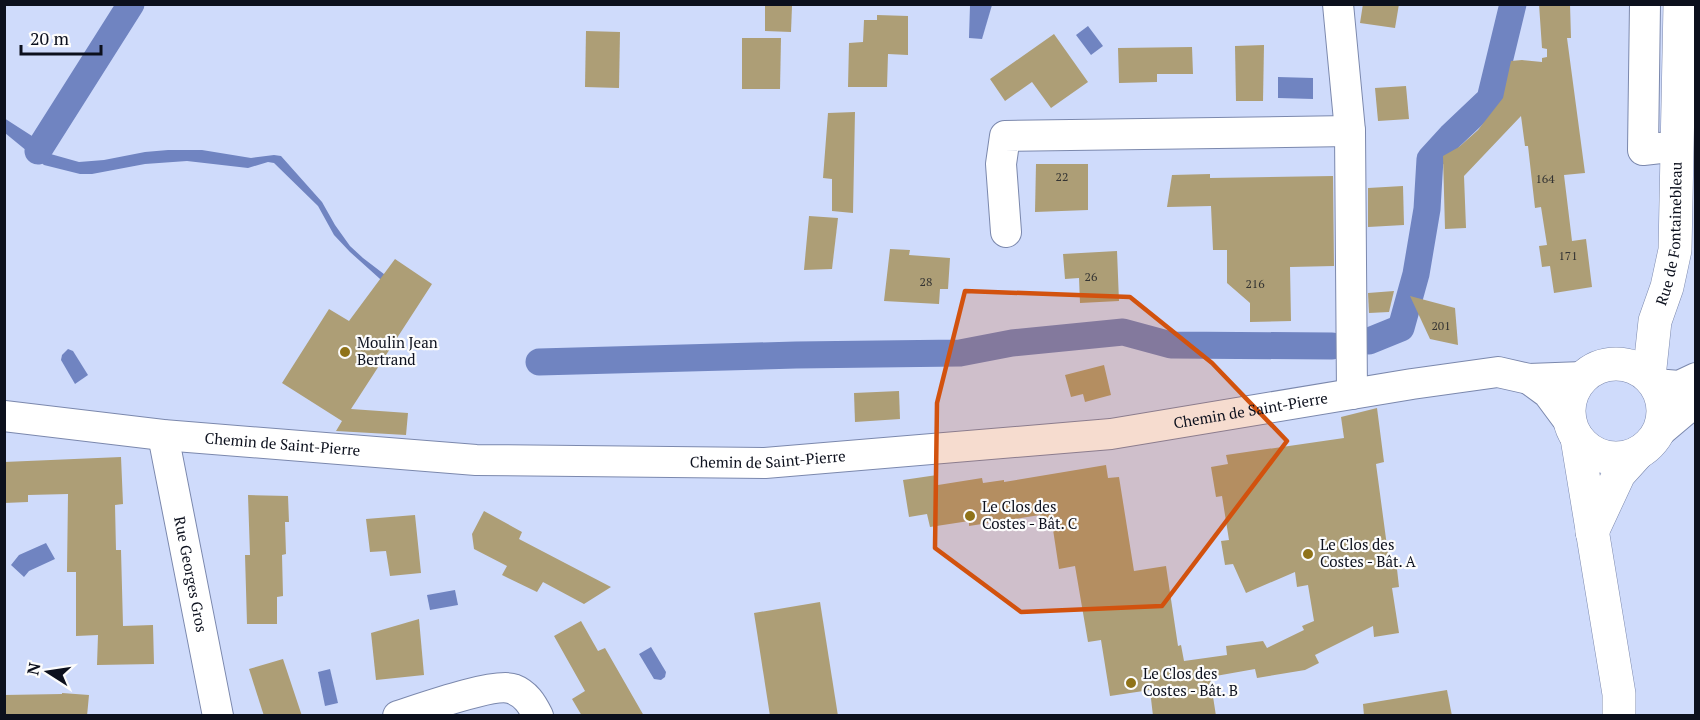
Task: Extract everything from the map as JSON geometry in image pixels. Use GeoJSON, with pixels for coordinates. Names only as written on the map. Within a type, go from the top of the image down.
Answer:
{"type":"FeatureCollection","features":[{"type":"Feature","properties":{"kind":"street"},"geometry":{"type":"LineString","coordinates":[[1338,4],[1350,131],[1352,394]]}},
{"type":"Feature","properties":{"kind":"street","name":"Rue de Fontainebleau"},"geometry":{"type":"LineString","coordinates":[[1645,4],[1643,150],[1678,146]]}},
{"type":"Feature","properties":{"kind":"street","name":"Rue de Fontainebleau"},"geometry":{"type":"LineString","coordinates":[[1642,375],[1675,250],[1680,4]]}},
{"type":"Feature","properties":{"kind":"street"},"geometry":{"type":"LineString","coordinates":[[1006,232],[1001,164],[1005,136],[1350,131]]}},
{"type":"Feature","properties":{"kind":"street"},"geometry":{"type":"LineString","coordinates":[[1618,716],[1619,694],[1569,407],[1573,391],[1583,377],[1601,366],[1679,386],[1695,378]]}},
{"type":"Feature","properties":{"kind":"street","name":"Chemin de Saint-Pierre"},"geometry":{"type":"LineString","coordinates":[[4,416],[163,435],[476,460],[765,463],[1111,434],[1498,372],[1528,379],[1583,377]]}},
{"type":"Feature","properties":{"kind":"street"},"geometry":{"type":"LineString","coordinates":[[1574,431],[1590,450],[1605,457],[1622,458],[1648,443],[1662,420],[1663,408],[1660,395],[1642,375]]}},
{"type":"Feature","properties":{"kind":"street","name":"Chemin de Saint-Pierre"},"geometry":{"type":"LineString","coordinates":[[1528,379],[1548,393],[1574,431]]}},
{"type":"Feature","properties":{"kind":"street"},"geometry":{"type":"LineString","coordinates":[[1592,532],[1619,474],[1648,443],[1695,401]]}},
{"type":"Feature","properties":{"kind":"street","name":"Rue Georges Gros"},"geometry":{"type":"LineString","coordinates":[[163,435],[219,716]]}},
{"type":"Feature","properties":{"kind":"street"},"geometry":{"type":"LineString","coordinates":[[398,716],[491,689],[511,688],[530,700],[538,716]]}},
{"type":"Feature","properties":{"kind":"highlighted area"},"geometry":{"type":"Polygon","coordinates":[[[965,291],[1130,297],[1212,363],[1287,441],[1162,606],[1021,612],[935,548],[937,403],[965,291]]]}},
{"type":"Feature","properties":{"kind":"water"},"geometry":{"type":"Polygon","coordinates":[[[970,5],[992,5],[982,39],[969,38],[970,5]]]}},
{"type":"Feature","properties":{"kind":"water"},"geometry":{"type":"Polygon","coordinates":[[[1088,26],[1103,46],[1091,55],[1076,35],[1088,26]]]}},
{"type":"Feature","properties":{"kind":"water"},"geometry":{"type":"Polygon","coordinates":[[[1278,77],[1313,78],[1313,99],[1278,98],[1278,77]]]}},
{"type":"Feature","properties":{"kind":"water"},"geometry":{"type":"Polygon","coordinates":[[[4,118],[32,136],[47,153],[79,162],[168,150],[202,150],[251,158],[281,156],[322,202],[350,246],[393,281],[389,287],[350,252],[334,235],[318,206],[274,163],[268,162],[248,168],[187,161],[145,164],[92,174],[80,174],[44,165],[5,133],[4,118]]]}},
{"type":"Feature","properties":{"kind":"water"},"geometry":{"type":"Polygon","coordinates":[[[68,349],[73,351],[88,375],[75,384],[61,360],[62,355],[68,349]]]}},
{"type":"Feature","properties":{"kind":"water"},"geometry":{"type":"Polygon","coordinates":[[[46,543],[55,559],[29,571],[24,577],[11,565],[19,555],[46,543]]]}},
{"type":"Feature","properties":{"kind":"water"},"geometry":{"type":"Polygon","coordinates":[[[455,590],[458,605],[430,610],[427,595],[455,590]]]}},
{"type":"Feature","properties":{"kind":"water"},"geometry":{"type":"Polygon","coordinates":[[[651,647],[666,672],[665,677],[661,680],[654,679],[639,654],[651,647]]]}},
{"type":"Feature","properties":{"kind":"water"},"geometry":{"type":"Polygon","coordinates":[[[330,669],[338,703],[325,706],[318,672],[330,669]]]}},
{"type":"Feature","properties":{"kind":"building"},"geometry":{"type":"Polygon","coordinates":[[[1363,4],[1399,4],[1395,28],[1360,23],[1363,4]]]}},
{"type":"Feature","properties":{"kind":"building"},"geometry":{"type":"Polygon","coordinates":[[[1539,4],[1570,4],[1571,38],[1567,38],[1585,173],[1564,175],[1572,241],[1586,239],[1592,287],[1554,293],[1550,266],[1542,267],[1539,246],[1547,245],[1541,207],[1535,208],[1528,146],[1525,146],[1521,116],[1464,176],[1466,228],[1445,229],[1443,156],[1459,147],[1478,130],[1503,98],[1511,61],[1542,62],[1542,58],[1547,57],[1547,49],[1542,48],[1539,4]]]}},
{"type":"Feature","properties":{"kind":"building"},"geometry":{"type":"Polygon","coordinates":[[[765,6],[792,6],[791,32],[765,31],[765,6]]]}},
{"type":"Feature","properties":{"kind":"building"},"geometry":{"type":"Polygon","coordinates":[[[877,15],[908,16],[908,55],[888,54],[887,87],[848,87],[849,43],[863,42],[864,20],[877,20],[877,15]]]}},
{"type":"Feature","properties":{"kind":"building"},"geometry":{"type":"Polygon","coordinates":[[[586,31],[620,32],[619,88],[585,87],[586,31]]]}},
{"type":"Feature","properties":{"kind":"building"},"geometry":{"type":"Polygon","coordinates":[[[1054,34],[1088,82],[1051,108],[1032,82],[1005,101],[990,79],[1054,34]]]}},
{"type":"Feature","properties":{"kind":"building"},"geometry":{"type":"Polygon","coordinates":[[[742,38],[781,38],[780,89],[742,89],[742,38]]]}},
{"type":"Feature","properties":{"kind":"building"},"geometry":{"type":"Polygon","coordinates":[[[1264,45],[1263,101],[1236,101],[1235,46],[1264,45]]]}},
{"type":"Feature","properties":{"kind":"building"},"geometry":{"type":"Polygon","coordinates":[[[1192,47],[1193,74],[1157,74],[1157,82],[1119,83],[1118,48],[1192,47]]]}},
{"type":"Feature","properties":{"kind":"building"},"geometry":{"type":"Polygon","coordinates":[[[1406,86],[1409,119],[1378,121],[1375,88],[1406,86]]]}},
{"type":"Feature","properties":{"kind":"building"},"geometry":{"type":"Polygon","coordinates":[[[855,112],[853,213],[832,211],[832,179],[823,178],[828,113],[855,112]]]}},
{"type":"Feature","properties":{"kind":"building"},"geometry":{"type":"Polygon","coordinates":[[[1036,164],[1088,164],[1088,210],[1035,212],[1036,164]]]}},
{"type":"Feature","properties":{"kind":"building"},"geometry":{"type":"Polygon","coordinates":[[[1210,174],[1210,178],[1333,176],[1334,266],[1290,267],[1291,321],[1250,322],[1250,303],[1227,283],[1227,250],[1213,250],[1211,206],[1167,207],[1172,175],[1210,174]]]}},
{"type":"Feature","properties":{"kind":"building"},"geometry":{"type":"Polygon","coordinates":[[[1403,186],[1404,225],[1368,227],[1368,188],[1403,186]]]}},
{"type":"Feature","properties":{"kind":"building"},"geometry":{"type":"Polygon","coordinates":[[[809,216],[838,218],[832,269],[804,270],[809,216]]]}},
{"type":"Feature","properties":{"kind":"building"},"geometry":{"type":"Polygon","coordinates":[[[890,249],[910,250],[909,255],[950,258],[948,289],[940,289],[939,304],[884,301],[890,249]]]}},
{"type":"Feature","properties":{"kind":"building"},"geometry":{"type":"Polygon","coordinates":[[[1117,251],[1119,301],[1080,303],[1079,278],[1065,279],[1063,254],[1117,251]]]}},
{"type":"Feature","properties":{"kind":"building","name":"Moulin Jean Bertrand"},"geometry":{"type":"Polygon","coordinates":[[[395,259],[432,284],[351,409],[408,413],[406,435],[336,431],[342,421],[282,383],[329,309],[349,321],[395,259]]]}},
{"type":"Feature","properties":{"kind":"building"},"geometry":{"type":"Polygon","coordinates":[[[1394,291],[1389,312],[1369,313],[1368,293],[1394,291]]]}},
{"type":"Feature","properties":{"kind":"building"},"geometry":{"type":"Polygon","coordinates":[[[1410,296],[1455,308],[1458,345],[1430,339],[1410,296]]]}},
{"type":"Feature","properties":{"kind":"building"},"geometry":{"type":"Polygon","coordinates":[[[1104,365],[1111,395],[1085,402],[1083,394],[1071,397],[1065,375],[1104,365]]]}},
{"type":"Feature","properties":{"kind":"building"},"geometry":{"type":"Polygon","coordinates":[[[899,391],[900,419],[855,422],[854,393],[899,391]]]}},
{"type":"Feature","properties":{"kind":"building"},"geometry":{"type":"Polygon","coordinates":[[[1377,408],[1384,462],[1376,464],[1389,561],[1396,560],[1399,587],[1392,588],[1399,633],[1374,637],[1373,626],[1315,655],[1319,663],[1305,670],[1257,678],[1255,669],[1210,677],[1216,716],[1153,716],[1150,690],[1110,696],[1101,640],[1088,642],[1075,566],[1059,569],[1052,523],[1042,524],[1040,515],[969,526],[969,521],[930,527],[927,514],[909,517],[903,480],[937,475],[938,485],[982,478],[983,483],[1004,480],[1004,482],[1106,465],[1108,478],[1119,477],[1134,571],[1166,566],[1178,646],[1181,645],[1184,661],[1227,655],[1226,646],[1263,641],[1267,648],[1304,630],[1302,626],[1314,621],[1308,585],[1297,587],[1295,572],[1246,593],[1233,564],[1225,565],[1221,541],[1229,540],[1222,496],[1216,497],[1211,467],[1228,464],[1226,455],[1344,438],[1341,417],[1377,408]]]}},
{"type":"Feature","properties":{"kind":"building"},"geometry":{"type":"Polygon","coordinates":[[[121,457],[123,504],[115,505],[116,550],[121,550],[123,626],[153,625],[154,664],[97,665],[98,635],[76,636],[76,572],[67,572],[68,494],[28,495],[28,502],[4,503],[4,462],[121,457]]]}},
{"type":"Feature","properties":{"kind":"building"},"geometry":{"type":"Polygon","coordinates":[[[248,495],[288,496],[289,522],[285,522],[286,554],[282,555],[283,596],[277,597],[277,624],[247,624],[245,555],[250,555],[248,495]]]}},
{"type":"Feature","properties":{"kind":"building"},"geometry":{"type":"Polygon","coordinates":[[[484,511],[522,532],[519,539],[611,587],[584,604],[543,582],[537,592],[502,575],[507,566],[474,549],[472,534],[484,511]]]}},
{"type":"Feature","properties":{"kind":"building"},"geometry":{"type":"Polygon","coordinates":[[[415,515],[421,573],[390,576],[386,551],[370,552],[366,519],[415,515]]]}},
{"type":"Feature","properties":{"kind":"building"},"geometry":{"type":"Polygon","coordinates":[[[820,602],[838,716],[770,716],[754,613],[820,602]]]}},
{"type":"Feature","properties":{"kind":"building"},"geometry":{"type":"Polygon","coordinates":[[[419,619],[424,675],[376,680],[371,633],[419,619]]]}},
{"type":"Feature","properties":{"kind":"building"},"geometry":{"type":"Polygon","coordinates":[[[581,621],[598,651],[605,648],[644,716],[582,716],[572,699],[585,691],[554,636],[581,621]]]}},
{"type":"Feature","properties":{"kind":"building"},"geometry":{"type":"Polygon","coordinates":[[[283,659],[302,716],[264,716],[249,669],[283,659]]]}},
{"type":"Feature","properties":{"kind":"building"},"geometry":{"type":"Polygon","coordinates":[[[1447,690],[1452,716],[1364,716],[1363,704],[1447,690]]]}},
{"type":"Feature","properties":{"kind":"building"},"geometry":{"type":"Polygon","coordinates":[[[62,693],[89,695],[87,716],[4,716],[4,695],[62,693]]]}},
{"type":"Feature","properties":{"kind":"waterway"},"geometry":{"type":"LineString","coordinates":[[38,151],[131,4]]}},
{"type":"Feature","properties":{"kind":"waterway"},"geometry":{"type":"LineString","coordinates":[[1369,341],[1401,328],[1416,274],[1427,209],[1430,159],[1490,99],[1513,4]]}},
{"type":"Feature","properties":{"kind":"waterway"},"geometry":{"type":"LineString","coordinates":[[539,362],[960,353],[1012,343],[1123,332],[1171,345],[1332,346]]}},
{"type":"Feature","properties":{"kind":"place","name":"Moulin Jean Bertrand"},"geometry":{"type":"Point","coordinates":[345,352]}},
{"type":"Feature","properties":{"kind":"place","name":"Le Clos des Costes - Bât. C"},"geometry":{"type":"Point","coordinates":[970,516]}},
{"type":"Feature","properties":{"kind":"place","name":"Le Clos des Costes - Bât. A"},"geometry":{"type":"Point","coordinates":[1308,554]}},
{"type":"Feature","properties":{"kind":"place","name":"Le Clos des Costes - Bât. B"},"geometry":{"type":"Point","coordinates":[1131,683]}}]}
